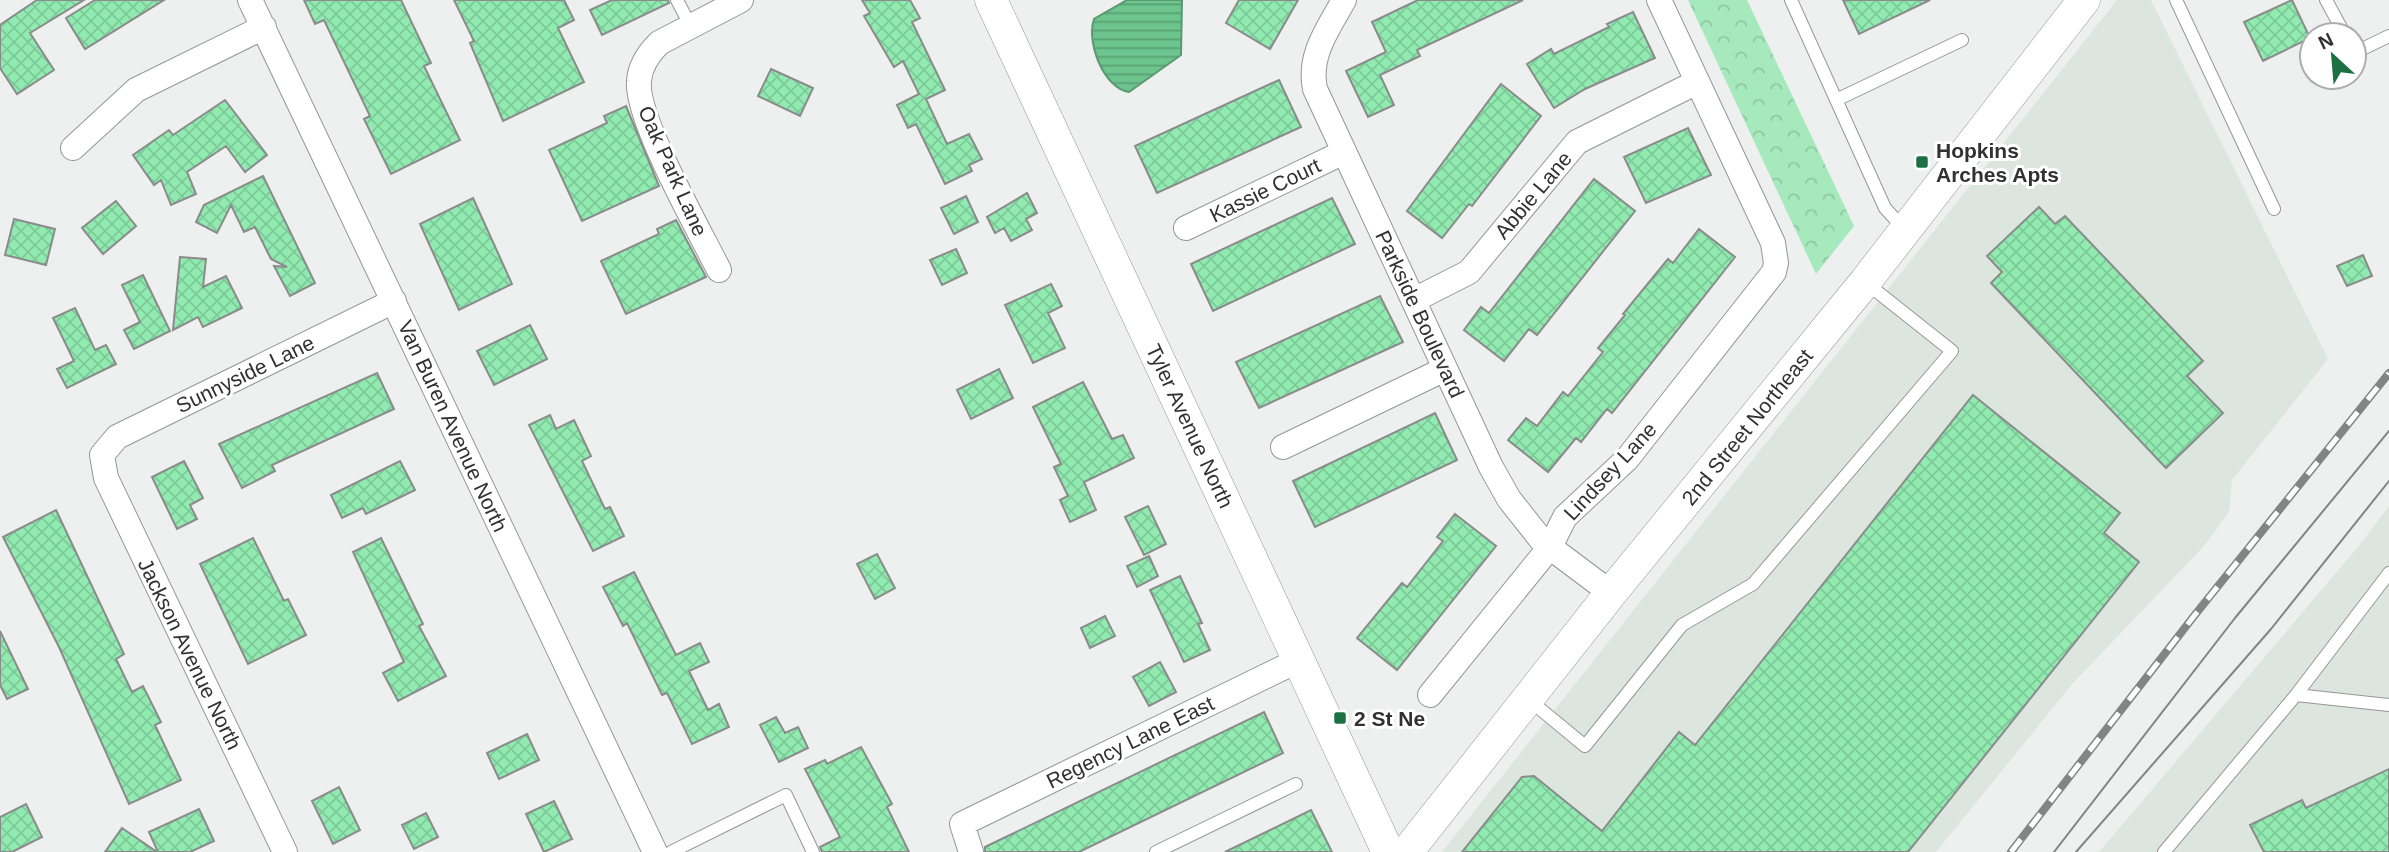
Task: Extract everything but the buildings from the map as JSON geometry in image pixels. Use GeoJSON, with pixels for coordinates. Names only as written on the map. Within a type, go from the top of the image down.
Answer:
{"type":"FeatureCollection","features":[{"type":"Feature","properties":{"kind":"street","name":"Van Buren Avenue North"},"geometry":{"type":"LineString","coordinates":[[250,0],[655,852]]}},
{"type":"Feature","properties":{"kind":"street","name":"Oak Park Lane"},"geometry":{"type":"LineString","coordinates":[[719,270],[641,104],[639,82],[650,53],[668,35],[690,25],[713,6],[741,0]]}},
{"type":"Feature","properties":{"kind":"street","name":"Tyler Avenue North"},"geometry":{"type":"LineString","coordinates":[[991,0],[1388,852]]}},
{"type":"Feature","properties":{"kind":"street","name":"Parkside Boulevard"},"geometry":{"type":"LineString","coordinates":[[1344,0],[1317,50],[1311,70],[1315,89],[1445,369],[1509,499],[1523,519],[1550,547],[1611,593]]}},
{"type":"Feature","properties":{"kind":"street"},"geometry":{"type":"LineString","coordinates":[[1659,0],[1697,82]]}},
{"type":"Feature","properties":{"kind":"street","name":"2nd Street Northeast"},"geometry":{"type":"LineString","coordinates":[[1407,852],[1611,593],[1865,282],[2084,0]]}},
{"type":"Feature","properties":{"kind":"street"},"geometry":{"type":"LineString","coordinates":[[73,148],[136,90],[264,27]]}},
{"type":"Feature","properties":{"kind":"street","name":"Lindsey Lane"},"geometry":{"type":"LineString","coordinates":[[1430,695],[1550,547],[1565,517],[1627,459],[1768,283],[1776,263],[1773,243],[1697,82]]}},
{"type":"Feature","properties":{"kind":"street","name":"Abbie Lane"},"geometry":{"type":"LineString","coordinates":[[1414,300],[1469,272],[1577,142],[1697,82]]}},
{"type":"Feature","properties":{"kind":"street","name":"Kassie Court"},"geometry":{"type":"LineString","coordinates":[[1186,228],[1344,152]]}},
{"type":"Feature","properties":{"kind":"street","name":"Sunnyside Lane"},"geometry":{"type":"LineString","coordinates":[[102,455],[117,437],[394,301]]}},
{"type":"Feature","properties":{"kind":"street"},"geometry":{"type":"LineString","coordinates":[[1283,447],[1445,369]]}},
{"type":"Feature","properties":{"kind":"street","name":"Jackson Avenue North"},"geometry":{"type":"LineString","coordinates":[[102,455],[106,478],[285,852]]}},
{"type":"Feature","properties":{"kind":"street","name":"Regency Lane East"},"geometry":{"type":"LineString","coordinates":[[971,852],[962,824],[1299,660]]}},
{"type":"Feature","properties":{"kind":"lane"},"geometry":{"type":"LineString","coordinates":[[677,0],[690,25]]}},
{"type":"Feature","properties":{"kind":"lane"},"geometry":{"type":"LineString","coordinates":[[1791,0],[1885,208],[1905,231]]}},
{"type":"Feature","properties":{"kind":"lane"},"geometry":{"type":"LineString","coordinates":[[2176,0],[2274,209]]}},
{"type":"Feature","properties":{"kind":"lane"},"geometry":{"type":"LineString","coordinates":[[2326,0],[2337,21]]}},
{"type":"Feature","properties":{"kind":"lane"},"geometry":{"type":"LineString","coordinates":[[2368,46],[2389,36]]}},
{"type":"Feature","properties":{"kind":"lane"},"geometry":{"type":"LineString","coordinates":[[1836,100],[1962,40]]}},
{"type":"Feature","properties":{"kind":"lane"},"geometry":{"type":"LineString","coordinates":[[1528,699],[1585,746],[1682,625],[1753,584],[1952,351],[1865,282]]}},
{"type":"Feature","properties":{"kind":"lane"},"geometry":{"type":"LineString","coordinates":[[2164,852],[2296,695],[2388,576]]}},
{"type":"Feature","properties":{"kind":"lane"},"geometry":{"type":"LineString","coordinates":[[2296,695],[2389,705]]}},
{"type":"Feature","properties":{"kind":"lane"},"geometry":{"type":"LineString","coordinates":[[1156,852],[1296,784]]}},
{"type":"Feature","properties":{"kind":"lane"},"geometry":{"type":"LineString","coordinates":[[671,852],[786,795],[813,852]]}},
{"type":"Feature","properties":{"kind":"shaded area"},"geometry":{"type":"Polygon","coordinates":[[[1127,0],[1182,0],[1181,55],[1129,92],[1120,89],[1104,73],[1092,39],[1094,19],[1127,0]]]}},
{"type":"Feature","properties":{"kind":"shaded area"},"geometry":{"type":"Polygon","coordinates":[[[2117,0],[2151,0],[2328,359],[2232,480],[2229,512],[2204,546],[2073,683],[1936,852],[1442,852],[2117,0]]]}},
{"type":"Feature","properties":{"kind":"shaded area"},"geometry":{"type":"Polygon","coordinates":[[[2389,506],[2389,852],[2099,852],[2358,547],[2389,506]]]}},
{"type":"Feature","properties":{"kind":"green space"},"geometry":{"type":"Polygon","coordinates":[[[1688,0],[1747,0],[1854,226],[1816,274],[1688,0]]]}},
{"type":"Feature","properties":{"kind":"tram line"},"geometry":{"type":"LineString","coordinates":[[2054,852],[2235,618],[2389,431]]}},
{"type":"Feature","properties":{"kind":"tram line"},"geometry":{"type":"LineString","coordinates":[[2076,852],[2271,629],[2389,481]]}},
{"type":"Feature","properties":{"kind":"railway"},"geometry":{"type":"LineString","coordinates":[[2011,852],[2194,616],[2389,373]]}},
{"type":"Feature","properties":{"kind":"place","name":"Hopkins Arches Apts"},"geometry":{"type":"Point","coordinates":[1922,162]}},
{"type":"Feature","properties":{"kind":"place","name":"2 St Ne"},"geometry":{"type":"Point","coordinates":[1340,718]}}]}
